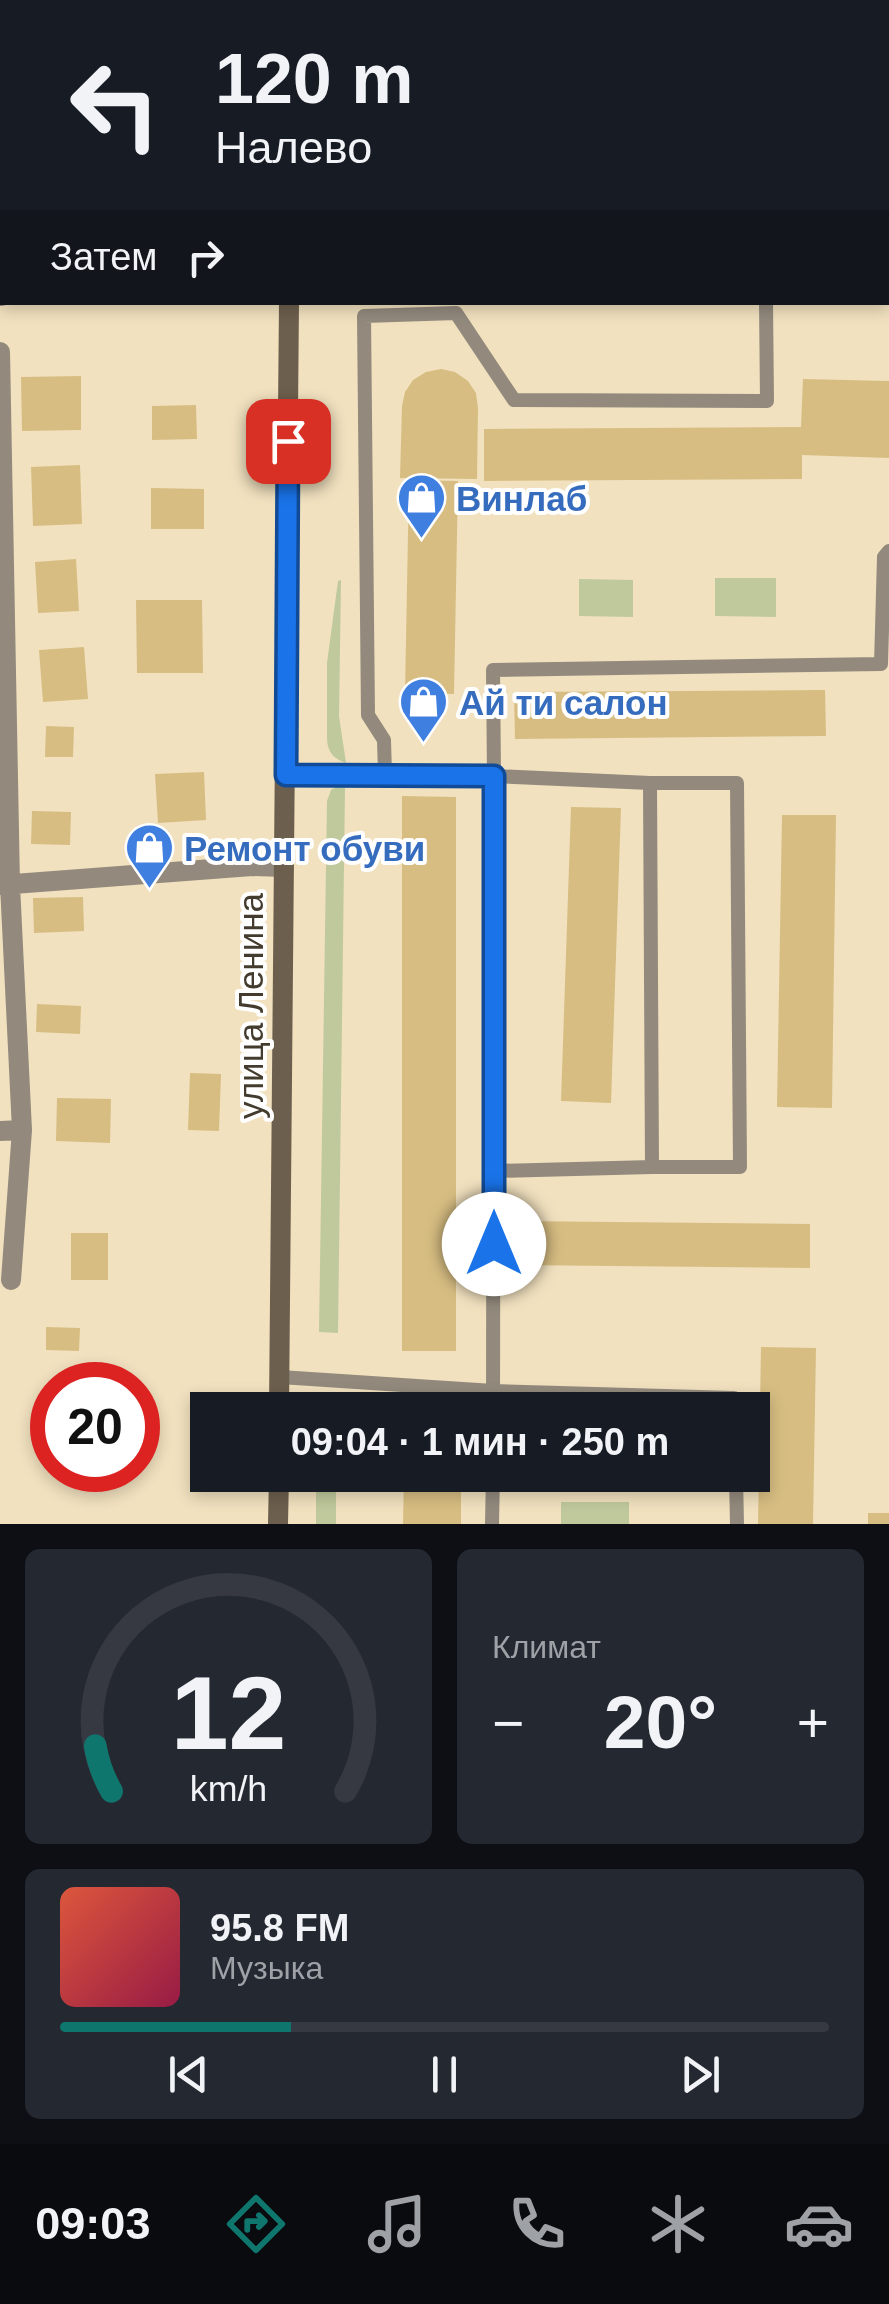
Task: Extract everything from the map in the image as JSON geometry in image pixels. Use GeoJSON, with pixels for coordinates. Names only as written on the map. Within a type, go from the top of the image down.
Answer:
{"type":"FeatureCollection","features":[{"type":"Feature","properties":{"kind":"main road","name":"улица Ленина"},"geometry":{"type":"LineString","coordinates":[[280,1392],[289,305]]}},
{"type":"Feature","properties":{"kind":"main road"},"geometry":{"type":"LineString","coordinates":[[278,1524],[279,1492]]}},
{"type":"Feature","properties":{"kind":"street"},"geometry":{"type":"LineString","coordinates":[[0,352],[5,885],[22,1130],[5,1285]]}},
{"type":"Feature","properties":{"kind":"street"},"geometry":{"type":"LineString","coordinates":[[5,885],[284,866]]}},
{"type":"Feature","properties":{"kind":"street"},"geometry":{"type":"LineString","coordinates":[[0,1131],[22,1130]]}},
{"type":"Feature","properties":{"kind":"lane"},"geometry":{"type":"LineString","coordinates":[[384,774],[384,740],[368,715],[364,316],[456,308],[514,400],[767,402],[766,305]]}},
{"type":"Feature","properties":{"kind":"lane"},"geometry":{"type":"LineString","coordinates":[[494,1391],[493,670],[881,664],[884,556],[889,552]]}},
{"type":"Feature","properties":{"kind":"lane"},"geometry":{"type":"LineString","coordinates":[[286,775],[737,783],[740,1167],[494,1172]]}},
{"type":"Feature","properties":{"kind":"lane"},"geometry":{"type":"LineString","coordinates":[[650,783],[652,1167]]}},
{"type":"Feature","properties":{"kind":"lane"},"geometry":{"type":"LineString","coordinates":[[280,1377],[528,1392]]}},
{"type":"Feature","properties":{"kind":"lane"},"geometry":{"type":"LineString","coordinates":[[492,1492],[492,1524]]}},
{"type":"Feature","properties":{"kind":"lane"},"geometry":{"type":"LineString","coordinates":[[736,1492],[737,1524]]}},
{"type":"Feature","properties":{"kind":"green space"},"geometry":{"type":"Polygon","coordinates":[[[715,578],[776,578],[776,617],[715,616],[715,578]]]}},
{"type":"Feature","properties":{"kind":"green space"},"geometry":{"type":"Polygon","coordinates":[[[579,579],[633,580],[633,617],[579,616],[579,579]]]}},
{"type":"Feature","properties":{"kind":"green space"},"geometry":{"type":"Polygon","coordinates":[[[341,580],[339,716],[346,763],[331,753],[327,736],[327,663],[341,580]]]}},
{"type":"Feature","properties":{"kind":"green space"},"geometry":{"type":"Polygon","coordinates":[[[336,787],[345,787],[338,1333],[319,1332],[327,801],[336,787]]]}},
{"type":"Feature","properties":{"kind":"green space"},"geometry":{"type":"Polygon","coordinates":[[[316,1492],[336,1492],[336,1524],[316,1524],[316,1492]]]}},
{"type":"Feature","properties":{"kind":"green space"},"geometry":{"type":"Polygon","coordinates":[[[561,1502],[629,1502],[629,1524],[561,1524],[561,1502]]]}},
{"type":"Feature","properties":{"kind":"building"},"geometry":{"type":"Polygon","coordinates":[[[441,369],[455,372],[476,393],[477,479],[400,478],[405,392],[413,380],[441,369]]]}},
{"type":"Feature","properties":{"kind":"building"},"geometry":{"type":"Polygon","coordinates":[[[81,376],[81,430],[22,431],[21,377],[81,376]]]}},
{"type":"Feature","properties":{"kind":"building"},"geometry":{"type":"Polygon","coordinates":[[[803,379],[889,381],[889,458],[802,455],[802,479],[484,481],[484,429],[801,427],[803,379]]]}},
{"type":"Feature","properties":{"kind":"building"},"geometry":{"type":"Polygon","coordinates":[[[196,405],[197,439],[152,440],[152,406],[196,405]]]}},
{"type":"Feature","properties":{"kind":"building"},"geometry":{"type":"Polygon","coordinates":[[[80,465],[82,524],[33,526],[31,467],[80,465]]]}},
{"type":"Feature","properties":{"kind":"building"},"geometry":{"type":"Polygon","coordinates":[[[409,480],[458,481],[454,694],[405,693],[409,480]]]}},
{"type":"Feature","properties":{"kind":"building"},"geometry":{"type":"Polygon","coordinates":[[[151,488],[204,489],[204,529],[151,529],[151,488]]]}},
{"type":"Feature","properties":{"kind":"building"},"geometry":{"type":"Polygon","coordinates":[[[76,559],[79,611],[38,613],[35,562],[76,559]]]}},
{"type":"Feature","properties":{"kind":"building"},"geometry":{"type":"Polygon","coordinates":[[[136,600],[202,600],[203,673],[137,673],[136,600]]]}},
{"type":"Feature","properties":{"kind":"building"},"geometry":{"type":"Polygon","coordinates":[[[84,647],[88,699],[43,702],[39,650],[84,647]]]}},
{"type":"Feature","properties":{"kind":"building"},"geometry":{"type":"Polygon","coordinates":[[[825,690],[826,736],[515,739],[514,692],[825,690]]]}},
{"type":"Feature","properties":{"kind":"building"},"geometry":{"type":"Polygon","coordinates":[[[46,726],[74,727],[73,757],[45,757],[46,726]]]}},
{"type":"Feature","properties":{"kind":"building"},"geometry":{"type":"Polygon","coordinates":[[[204,772],[206,820],[158,823],[155,774],[204,772]]]}},
{"type":"Feature","properties":{"kind":"building"},"geometry":{"type":"Polygon","coordinates":[[[402,796],[456,797],[456,1351],[402,1351],[402,796]]]}},
{"type":"Feature","properties":{"kind":"building"},"geometry":{"type":"Polygon","coordinates":[[[571,807],[621,808],[611,1103],[561,1101],[571,807]]]}},
{"type":"Feature","properties":{"kind":"building"},"geometry":{"type":"Polygon","coordinates":[[[32,811],[71,812],[70,845],[31,844],[32,811]]]}},
{"type":"Feature","properties":{"kind":"building"},"geometry":{"type":"Polygon","coordinates":[[[782,815],[836,815],[832,1108],[777,1107],[782,815]]]}},
{"type":"Feature","properties":{"kind":"building"},"geometry":{"type":"Polygon","coordinates":[[[83,897],[84,931],[34,933],[33,898],[83,897]]]}},
{"type":"Feature","properties":{"kind":"building"},"geometry":{"type":"Polygon","coordinates":[[[37,1004],[81,1006],[80,1034],[36,1032],[37,1004]]]}},
{"type":"Feature","properties":{"kind":"building"},"geometry":{"type":"Polygon","coordinates":[[[190,1073],[221,1074],[219,1131],[188,1130],[190,1073]]]}},
{"type":"Feature","properties":{"kind":"building"},"geometry":{"type":"Polygon","coordinates":[[[57,1098],[111,1099],[110,1143],[56,1141],[57,1098]]]}},
{"type":"Feature","properties":{"kind":"building"},"geometry":{"type":"Polygon","coordinates":[[[515,1221],[810,1224],[810,1268],[514,1265],[515,1221]]]}},
{"type":"Feature","properties":{"kind":"building"},"geometry":{"type":"Polygon","coordinates":[[[71,1233],[108,1233],[108,1280],[71,1280],[71,1233]]]}},
{"type":"Feature","properties":{"kind":"building"},"geometry":{"type":"Polygon","coordinates":[[[46,1327],[80,1328],[79,1351],[46,1350],[46,1327]]]}},
{"type":"Feature","properties":{"kind":"building"},"geometry":{"type":"Polygon","coordinates":[[[761,1347],[816,1348],[813,1524],[758,1524],[759,1492],[770,1492],[770,1392],[760,1392],[761,1347]]]}},
{"type":"Feature","properties":{"kind":"building"},"geometry":{"type":"Polygon","coordinates":[[[404,1492],[461,1492],[461,1524],[403,1524],[404,1492]]]}},
{"type":"Feature","properties":{"kind":"building"},"geometry":{"type":"Polygon","coordinates":[[[868,1513],[889,1513],[889,1524],[868,1524],[868,1513]]]}},
{"type":"Feature","properties":{"kind":"place","name":"Винлаб"},"geometry":{"type":"Point","coordinates":[421,540]}},
{"type":"Feature","properties":{"kind":"place","name":"Ай ти салон"},"geometry":{"type":"Point","coordinates":[424,744]}},
{"type":"Feature","properties":{"kind":"place","name":"Ремонт обуви"},"geometry":{"type":"Point","coordinates":[149,890]}},
{"type":"Feature","properties":{"kind":"route"},"geometry":{"type":"LineString","coordinates":[[288,441],[286,775],[494,776],[494,1244]]}}]}
